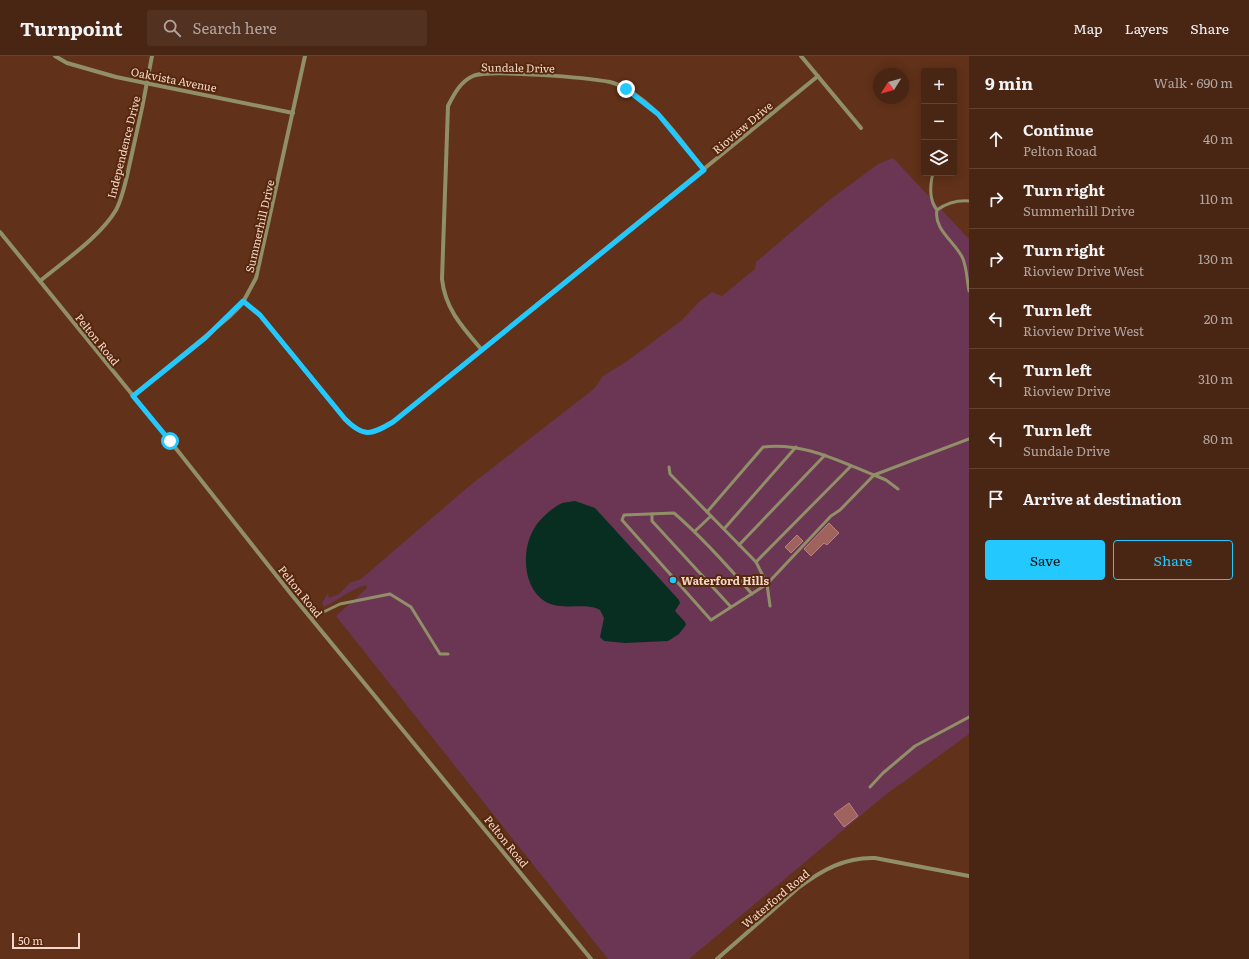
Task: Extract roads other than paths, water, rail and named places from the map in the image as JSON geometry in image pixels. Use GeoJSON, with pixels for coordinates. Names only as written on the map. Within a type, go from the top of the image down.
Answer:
{"type":"FeatureCollection","features":[{"type":"Feature","properties":{"kind":"street","name":"Oakvista Avenue"},"geometry":{"type":"LineString","coordinates":[[55,56],[67,63],[116,77],[148,82],[293,113]]}},
{"type":"Feature","properties":{"kind":"street","name":"Independence Drive"},"geometry":{"type":"LineString","coordinates":[[40,281],[104,226],[115,211],[121,198],[127,175],[148,82],[152,56]]}},
{"type":"Feature","properties":{"kind":"street","name":"Summerhill Drive"},"geometry":{"type":"LineString","coordinates":[[133,396],[205,338],[243,301],[256,278],[305,56]]}},
{"type":"Feature","properties":{"kind":"street"},"geometry":{"type":"LineString","coordinates":[[802,56],[861,128]]}},
{"type":"Feature","properties":{"kind":"street","name":"Sundale Drive"},"geometry":{"type":"LineString","coordinates":[[482,350],[465,331],[446,302],[442,279],[448,106],[461,85],[473,75],[492,74],[592,79],[612,82],[626,89],[658,114],[704,170]]}},
{"type":"Feature","properties":{"kind":"street","name":"Rioview Drive"},"geometry":{"type":"LineString","coordinates":[[243,301],[260,315],[345,419],[363,433],[377,431],[393,422],[818,76]]}},
{"type":"Feature","properties":{"kind":"street","name":"Pelton Road"},"geometry":{"type":"LineString","coordinates":[[0,232],[311,618],[591,959]]}},
{"type":"Feature","properties":{"kind":"street","name":"Waterford Road"},"geometry":{"type":"LineString","coordinates":[[717,959],[798,888],[812,877],[838,863],[863,858],[876,858],[969,876]]}},
{"type":"Feature","properties":{"kind":"lane"},"geometry":{"type":"LineString","coordinates":[[933,176],[931,194],[937,210],[938,224],[963,260],[969,291]]}},
{"type":"Feature","properties":{"kind":"lane"},"geometry":{"type":"LineString","coordinates":[[937,210],[955,201],[969,201]]}},
{"type":"Feature","properties":{"kind":"lane"},"geometry":{"type":"LineString","coordinates":[[963,260],[969,259]]}},
{"type":"Feature","properties":{"kind":"lane"},"geometry":{"type":"LineString","coordinates":[[752,594],[695,531],[674,513],[624,516],[622,520],[711,620],[752,594],[767,584],[821,527],[874,475],[969,439]]}},
{"type":"Feature","properties":{"kind":"lane"},"geometry":{"type":"LineString","coordinates":[[707,512],[763,447],[780,445],[796,447],[825,455],[886,480],[898,489]]}},
{"type":"Feature","properties":{"kind":"lane"},"geometry":{"type":"LineString","coordinates":[[724,529],[796,447]]}},
{"type":"Feature","properties":{"kind":"lane"},"geometry":{"type":"LineString","coordinates":[[739,545],[825,455]]}},
{"type":"Feature","properties":{"kind":"lane"},"geometry":{"type":"LineString","coordinates":[[756,562],[851,466]]}},
{"type":"Feature","properties":{"kind":"lane"},"geometry":{"type":"LineString","coordinates":[[669,467],[670,474],[756,562],[767,584],[770,606]]}},
{"type":"Feature","properties":{"kind":"lane"},"geometry":{"type":"LineString","coordinates":[[652,514],[652,521],[731,607]]}},
{"type":"Feature","properties":{"kind":"lane"},"geometry":{"type":"LineString","coordinates":[[695,531],[711,516]]}},
{"type":"Feature","properties":{"kind":"lane"},"geometry":{"type":"LineString","coordinates":[[311,618],[340,604],[390,594],[412,607],[440,654],[448,654]]}},
{"type":"Feature","properties":{"kind":"lane"},"geometry":{"type":"LineString","coordinates":[[870,787],[883,773],[915,746],[969,717]]}},
{"type":"Feature","properties":{"kind":"place","name":"Waterford Hills"},"geometry":{"type":"Point","coordinates":[673,580]}}]}
